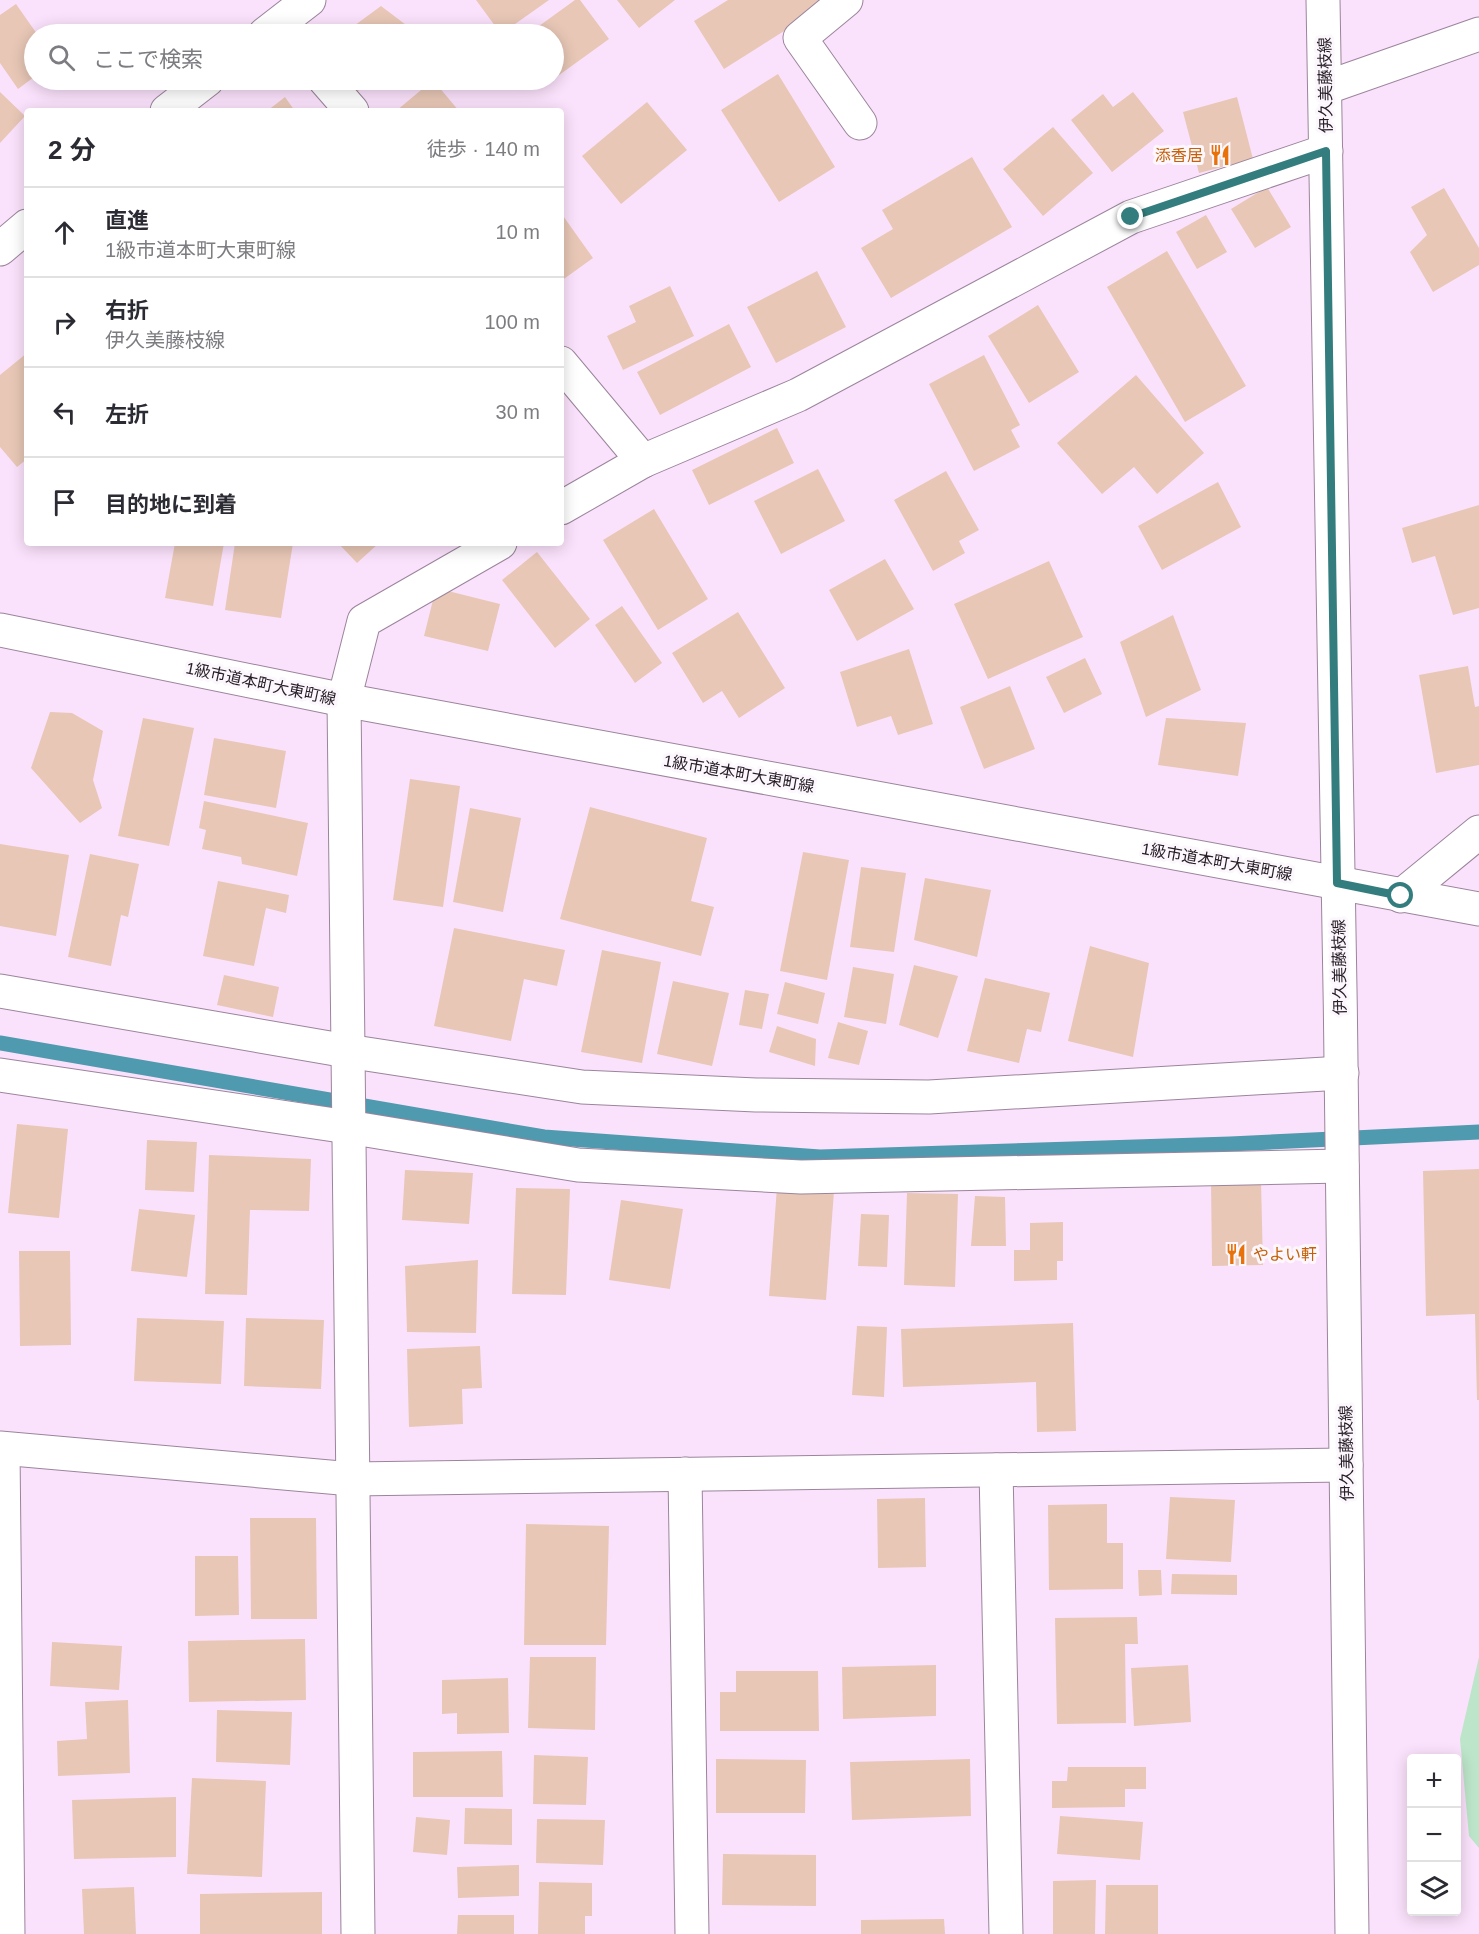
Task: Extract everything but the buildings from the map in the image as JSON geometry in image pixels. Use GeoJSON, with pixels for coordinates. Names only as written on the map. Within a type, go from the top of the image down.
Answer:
{"type":"FeatureCollection","features":[{"type":"Feature","properties":{"kind":"street"},"geometry":{"type":"LineString","coordinates":[[284,24],[309,0]]}},
{"type":"Feature","properties":{"kind":"street"},"geometry":{"type":"LineString","coordinates":[[846,0],[800,38],[860,123]]}},
{"type":"Feature","properties":{"kind":"street","name":"伊久美藤枝線"},"geometry":{"type":"LineString","coordinates":[[1323,0],[1342,1079],[1352,1934]]}},
{"type":"Feature","properties":{"kind":"street"},"geometry":{"type":"LineString","coordinates":[[1325,88],[1479,34]]}},
{"type":"Feature","properties":{"kind":"street"},"geometry":{"type":"LineString","coordinates":[[171,108],[194,90]]}},
{"type":"Feature","properties":{"kind":"street"},"geometry":{"type":"LineString","coordinates":[[334,90],[349,108]]}},
{"type":"Feature","properties":{"kind":"street"},"geometry":{"type":"LineString","coordinates":[[564,506],[643,461],[798,395],[1131,217],[1326,151]]}},
{"type":"Feature","properties":{"kind":"street"},"geometry":{"type":"LineString","coordinates":[[0,249],[24,229]]}},
{"type":"Feature","properties":{"kind":"street"},"geometry":{"type":"LineString","coordinates":[[564,367],[643,461]]}},
{"type":"Feature","properties":{"kind":"street"},"geometry":{"type":"LineString","coordinates":[[358,1934],[344,700],[364,621],[495,546]]}},
{"type":"Feature","properties":{"kind":"street","name":"1級市道本町大東町線"},"geometry":{"type":"LineString","coordinates":[[0,630],[344,700],[1479,909]]}},
{"type":"Feature","properties":{"kind":"street"},"geometry":{"type":"LineString","coordinates":[[1401,896],[1479,832]]}},
{"type":"Feature","properties":{"kind":"street"},"geometry":{"type":"LineString","coordinates":[[0,991],[347,1051],[582,1087],[756,1095],[929,1097],[1342,1079]]}},
{"type":"Feature","properties":{"kind":"street"},"geometry":{"type":"LineString","coordinates":[[0,1075],[348,1127],[578,1165],[801,1177],[1342,1161]]}},
{"type":"Feature","properties":{"kind":"street"},"geometry":{"type":"LineString","coordinates":[[8,1934],[2,1449],[352,1479],[1346,1465]]}},
{"type":"Feature","properties":{"kind":"street"},"geometry":{"type":"LineString","coordinates":[[996,1470],[1006,1934]]}},
{"type":"Feature","properties":{"kind":"street"},"geometry":{"type":"LineString","coordinates":[[685,1474],[692,1934]]}},
{"type":"Feature","properties":{"kind":"green space"},"geometry":{"type":"Polygon","coordinates":[[[1479,1657],[1479,1848],[1469,1836],[1460,1739],[1479,1657]]]}},
{"type":"Feature","properties":{"kind":"waterway"},"geometry":{"type":"LineString","coordinates":[[0,1043],[544,1137],[820,1157],[1230,1144],[1479,1132]]}},
{"type":"Feature","properties":{"kind":"place","name":"添香居"},"geometry":{"type":"Point","coordinates":[1220,155]}},
{"type":"Feature","properties":{"kind":"place","name":"やよい軒"},"geometry":{"type":"Point","coordinates":[1236,1254]}},
{"type":"Feature","properties":{"kind":"route"},"geometry":{"type":"LineString","coordinates":[[1131,217],[1326,151],[1337,883],[1401,896]]}}]}
